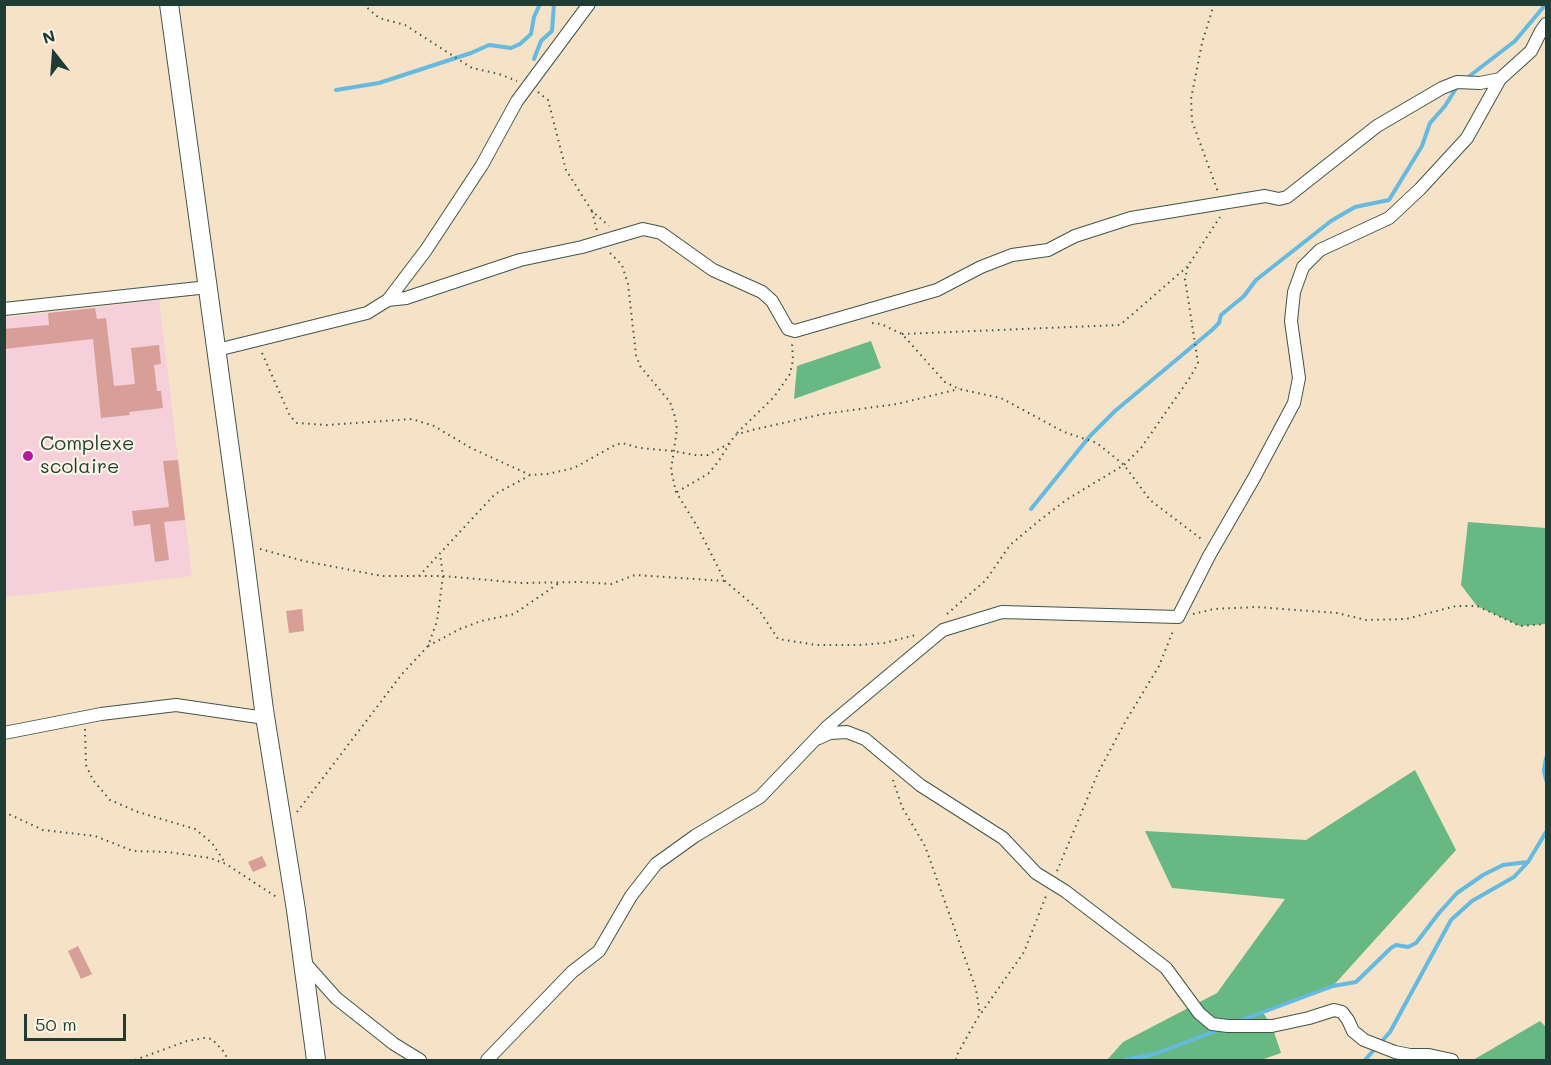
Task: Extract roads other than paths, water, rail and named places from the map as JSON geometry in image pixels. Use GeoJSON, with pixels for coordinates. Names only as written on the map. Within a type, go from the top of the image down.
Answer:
{"type":"FeatureCollection","features":[{"type":"Feature","properties":{"kind":"street"},"geometry":{"type":"LineString","coordinates":[[169,4],[265,718],[296,910],[316,1060]]}},
{"type":"Feature","properties":{"kind":"street"},"geometry":{"type":"LineString","coordinates":[[217,350],[367,313],[388,300],[426,250],[482,165],[517,101],[589,4]]}},
{"type":"Feature","properties":{"kind":"street"},"geometry":{"type":"LineString","coordinates":[[487,1060],[572,972],[599,951],[631,896],[656,864],[695,836],[760,797],[828,726],[943,624],[1002,612],[1178,617],[1294,403],[1299,378],[1291,321],[1294,292],[1303,267],[1320,250],[1389,218],[1420,189],[1467,138],[1500,79],[1531,51],[1546,24]]}},
{"type":"Feature","properties":{"kind":"street"},"geometry":{"type":"LineString","coordinates":[[388,300],[406,298],[520,260],[582,247],[643,229],[661,233],[713,270],[762,292],[772,301],[788,329],[795,331],[937,290],[981,267],[1012,255],[1048,250],[1075,236],[1131,218],[1265,196],[1279,199],[1287,197],[1377,126],[1442,88],[1457,82],[1480,83],[1500,79]]}},
{"type":"Feature","properties":{"kind":"street"},"geometry":{"type":"LineString","coordinates":[[4,309],[208,287]]}},
{"type":"Feature","properties":{"kind":"street"},"geometry":{"type":"LineString","coordinates":[[4,733],[84,717],[176,705],[265,718]]}},
{"type":"Feature","properties":{"kind":"street"},"geometry":{"type":"LineString","coordinates":[[813,742],[830,733],[847,732],[865,739],[920,785],[1003,838],[1036,873],[1166,969],[1199,1013],[1212,1024],[1272,1026],[1334,1010],[1342,1012],[1353,1031],[1364,1040],[1395,1052],[1452,1060]]}},
{"type":"Feature","properties":{"kind":"street"},"geometry":{"type":"LineString","coordinates":[[303,962],[336,998],[394,1044],[420,1060]]}},
{"type":"Feature","properties":{"kind":"waterway"},"geometry":{"type":"LineString","coordinates":[[336,90],[379,83],[489,45],[511,48],[520,44],[531,34],[534,17],[540,4]]}},
{"type":"Feature","properties":{"kind":"waterway"},"geometry":{"type":"LineString","coordinates":[[534,59],[541,41],[552,31],[554,4]]}},
{"type":"Feature","properties":{"kind":"waterway"},"geometry":{"type":"LineString","coordinates":[[1467,78],[1515,41],[1546,4]]}},
{"type":"Feature","properties":{"kind":"waterway"},"geometry":{"type":"LineString","coordinates":[[1031,509],[1090,436],[1115,411],[1212,330],[1219,323],[1221,315],[1244,296],[1256,280],[1331,221],[1355,207],[1389,200],[1422,146],[1430,123],[1445,106],[1457,87]]}},
{"type":"Feature","properties":{"kind":"waterway"},"geometry":{"type":"LineString","coordinates":[[1546,758],[1544,770],[1546,780]]}},
{"type":"Feature","properties":{"kind":"waterway"},"geometry":{"type":"LineString","coordinates":[[1365,1060],[1390,1032],[1451,920],[1472,901],[1514,877],[1528,862],[1546,832]]}},
{"type":"Feature","properties":{"kind":"waterway"},"geometry":{"type":"LineString","coordinates":[[1239,1021],[1333,986],[1356,982],[1391,948],[1396,945],[1408,947],[1416,943],[1457,893],[1483,875],[1503,865],[1528,862]]}},
{"type":"Feature","properties":{"kind":"waterway"},"geometry":{"type":"LineString","coordinates":[[1125,1060],[1155,1054],[1221,1029]]}},
{"type":"Feature","properties":{"kind":"place","name":"Complexe scolaire"},"geometry":{"type":"Point","coordinates":[28,456]}}]}
